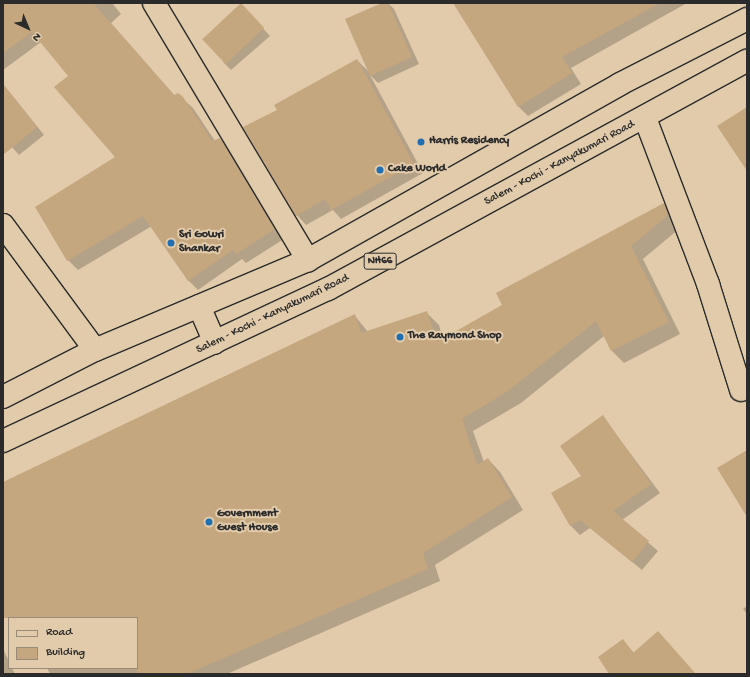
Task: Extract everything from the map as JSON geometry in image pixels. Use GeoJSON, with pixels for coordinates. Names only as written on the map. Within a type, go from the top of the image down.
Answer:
{"type":"FeatureCollection","features":[{"type":"Feature","properties":{"kind":"main road"},"geometry":{"type":"LineString","coordinates":[[154,3],[308,260]]}},
{"type":"Feature","properties":{"kind":"main road"},"geometry":{"type":"LineString","coordinates":[[3,397],[95,350],[308,260],[620,84],[747,19]]}},
{"type":"Feature","properties":{"kind":"main road","name":"Salem - Kochi - Kanyakumari Road"},"geometry":{"type":"LineString","coordinates":[[3,441],[328,289],[645,118],[747,61]]}},
{"type":"Feature","properties":{"kind":"main road"},"geometry":{"type":"LineString","coordinates":[[645,118],[708,284],[741,390]]}},
{"type":"Feature","properties":{"kind":"main road"},"geometry":{"type":"LineString","coordinates":[[3,225],[95,350]]}},
{"type":"Feature","properties":{"kind":"main road"},"geometry":{"type":"LineString","coordinates":[[199,306],[215,343]]}},
{"type":"Feature","properties":{"kind":"building"},"geometry":{"type":"Polygon","coordinates":[[[3,3],[93,3],[174,95],[178,93],[183,97],[212,141],[220,138],[275,229],[236,254],[233,250],[188,281],[143,216],[67,261],[35,207],[115,157],[54,87],[68,76],[32,32],[3,53],[3,3]]]}},
{"type":"Feature","properties":{"kind":"building"},"geometry":{"type":"Polygon","coordinates":[[[241,3],[264,28],[225,64],[202,39],[241,3]]]}},
{"type":"Feature","properties":{"kind":"building"},"geometry":{"type":"Polygon","coordinates":[[[382,3],[388,3],[412,57],[370,76],[345,19],[382,3]]]}},
{"type":"Feature","properties":{"kind":"building"},"geometry":{"type":"Polygon","coordinates":[[[453,3],[660,3],[562,57],[572,73],[518,107],[453,3]]]}},
{"type":"Feature","properties":{"kind":"building"},"geometry":{"type":"Polygon","coordinates":[[[357,59],[414,164],[331,210],[325,199],[296,216],[243,127],[277,110],[274,105],[357,59]]]}},
{"type":"Feature","properties":{"kind":"building"},"geometry":{"type":"Polygon","coordinates":[[[3,84],[37,127],[3,155],[3,84]]]}},
{"type":"Feature","properties":{"kind":"building"},"geometry":{"type":"Polygon","coordinates":[[[747,107],[747,171],[717,126],[747,107]]]}},
{"type":"Feature","properties":{"kind":"building","name":"Government Guest House"},"geometry":{"type":"Polygon","coordinates":[[[664,203],[668,215],[631,246],[669,322],[611,351],[596,321],[508,391],[462,419],[477,465],[488,458],[512,497],[423,553],[428,569],[187,674],[137,674],[138,617],[3,618],[3,482],[355,314],[361,333],[427,311],[437,342],[502,305],[496,293],[664,203]]]}},
{"type":"Feature","properties":{"kind":"building"},"geometry":{"type":"Polygon","coordinates":[[[603,415],[651,484],[613,511],[649,541],[632,562],[580,520],[570,526],[551,493],[581,476],[560,446],[603,415]]]}},
{"type":"Feature","properties":{"kind":"building"},"geometry":{"type":"Polygon","coordinates":[[[747,450],[747,517],[717,468],[747,450]]]}},
{"type":"Feature","properties":{"kind":"building"},"geometry":{"type":"Polygon","coordinates":[[[658,631],[696,674],[609,674],[598,657],[623,639],[633,653],[658,631]]]}},
{"type":"Feature","properties":{"kind":"place","name":"Harris Residency"},"geometry":{"type":"Point","coordinates":[421,142]}},
{"type":"Feature","properties":{"kind":"place","name":"Cake World"},"geometry":{"type":"Point","coordinates":[380,170]}},
{"type":"Feature","properties":{"kind":"place","name":"Sri Gowri Shankar"},"geometry":{"type":"Point","coordinates":[171,243]}},
{"type":"Feature","properties":{"kind":"place","name":"The Raymond Shop"},"geometry":{"type":"Point","coordinates":[400,337]}},
{"type":"Feature","properties":{"kind":"place","name":"Government Guest House"},"geometry":{"type":"Point","coordinates":[209,522]}}]}
